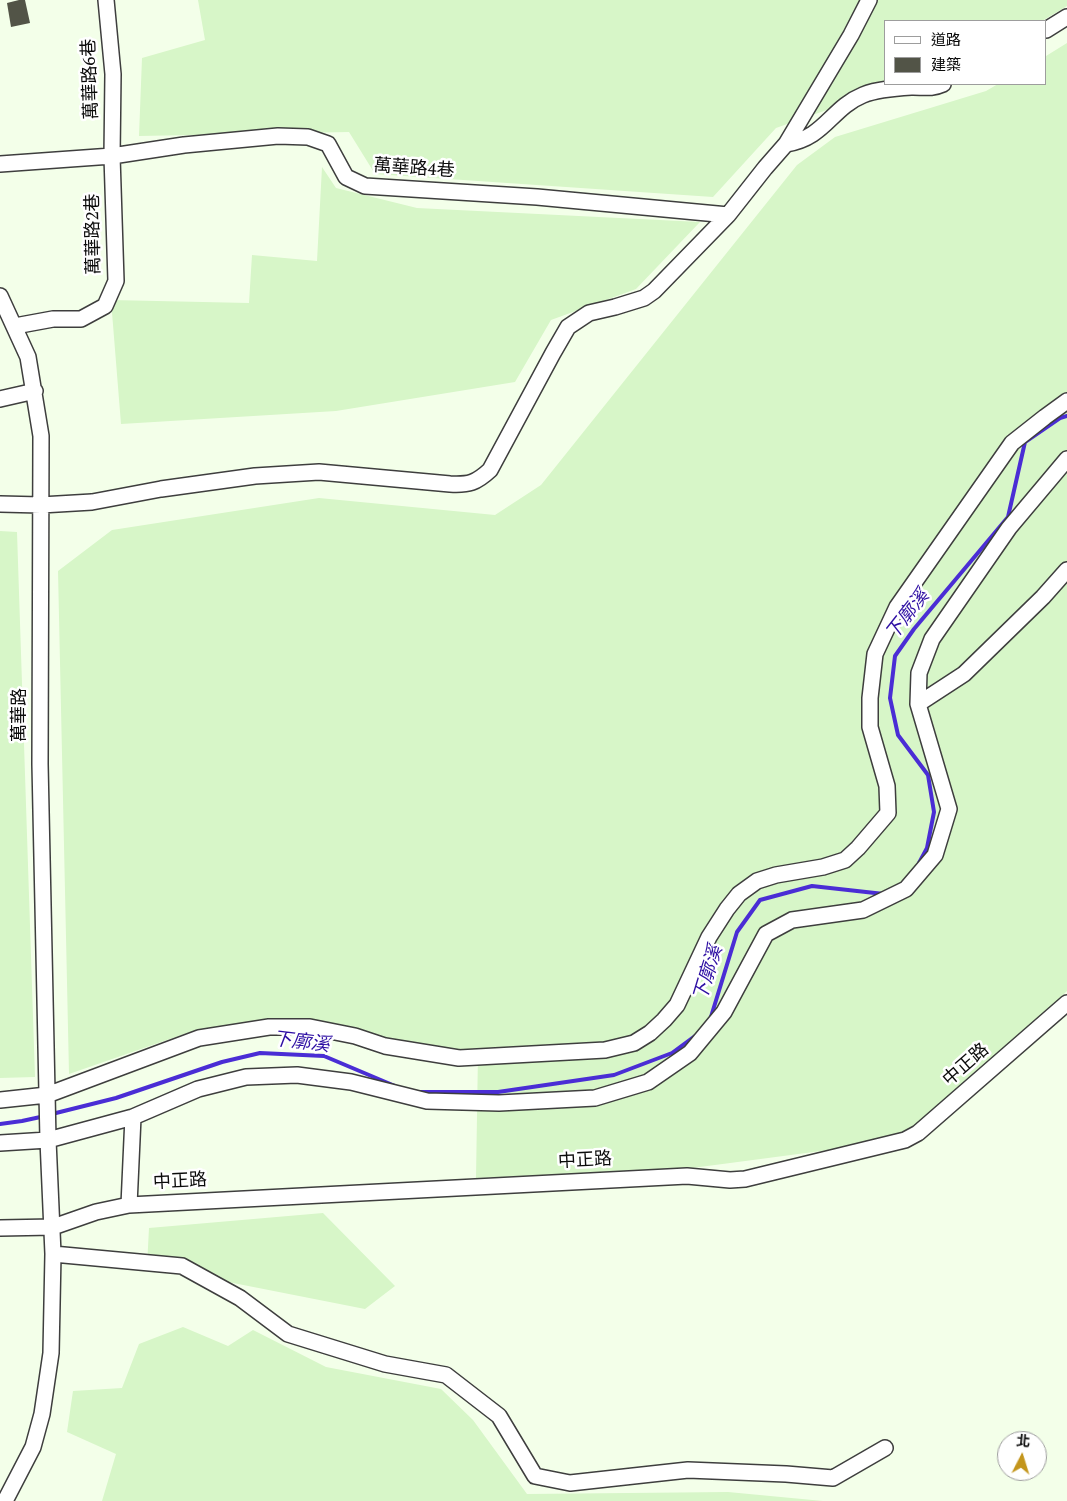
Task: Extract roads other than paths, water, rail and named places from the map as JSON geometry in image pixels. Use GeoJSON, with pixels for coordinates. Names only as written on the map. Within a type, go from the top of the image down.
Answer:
{"type":"FeatureCollection","features":[{"type":"Feature","properties":{"kind":"street","name":"萬華路6巷"},"geometry":{"type":"LineString","coordinates":[[106,0],[113,74],[112,156]]}},
{"type":"Feature","properties":{"kind":"street"},"geometry":{"type":"LineString","coordinates":[[0,504],[41,505],[92,502],[161,489],[255,476],[319,472],[450,484],[466,484],[479,480],[490,470],[552,352],[568,327],[589,313],[644,298],[654,291],[728,214],[786,144],[851,35],[869,0]]}},
{"type":"Feature","properties":{"kind":"street"},"geometry":{"type":"LineString","coordinates":[[1047,29],[1067,17]]}},
{"type":"Feature","properties":{"kind":"street"},"geometry":{"type":"LineString","coordinates":[[786,144],[800,142],[823,128],[842,108],[863,95],[894,89],[934,88],[941,85]]}},
{"type":"Feature","properties":{"kind":"street","name":"萬華路4巷"},"geometry":{"type":"LineString","coordinates":[[0,164],[112,156],[207,143],[278,136],[308,137],[328,144],[346,177],[365,186],[537,197],[728,214]]}},
{"type":"Feature","properties":{"kind":"street","name":"萬華路2巷"},"geometry":{"type":"LineString","coordinates":[[15,326],[53,319],[81,319],[105,306],[116,281],[112,156]]}},
{"type":"Feature","properties":{"kind":"street","name":"萬華路"},"geometry":{"type":"LineString","coordinates":[[0,296],[28,357],[41,436],[40,764],[48,1140]]}},
{"type":"Feature","properties":{"kind":"street"},"geometry":{"type":"LineString","coordinates":[[0,399],[35,391]]}},
{"type":"Feature","properties":{"kind":"street"},"geometry":{"type":"LineString","coordinates":[[0,1100],[47,1095],[199,1038],[269,1027],[310,1027],[355,1036],[385,1046],[459,1058],[605,1050],[634,1042],[650,1033],[677,1005],[709,937],[726,909],[739,894],[756,881],[776,875],[823,867],[845,860],[888,813],[887,786],[872,735],[870,718],[870,698],[875,654],[897,607],[1012,443],[1067,401]]}},
{"type":"Feature","properties":{"kind":"street"},"geometry":{"type":"LineString","coordinates":[[0,1143],[48,1140],[133,1117],[198,1089],[246,1077],[298,1075],[351,1082],[427,1101],[499,1103],[595,1098],[648,1082],[690,1053],[724,1012],[766,934],[792,920],[863,910],[906,889],[936,855],[949,809],[918,704],[919,673],[932,639],[1009,528],[1067,459]]}},
{"type":"Feature","properties":{"kind":"street"},"geometry":{"type":"LineString","coordinates":[[918,704],[964,674],[1043,597],[1067,570]]}},
{"type":"Feature","properties":{"kind":"street","name":"中正路"},"geometry":{"type":"LineString","coordinates":[[0,1228],[53,1227],[96,1212],[129,1205],[687,1176],[730,1180],[745,1179],[905,1140],[918,1133],[1067,1003]]}},
{"type":"Feature","properties":{"kind":"street"},"geometry":{"type":"LineString","coordinates":[[129,1205],[133,1117]]}},
{"type":"Feature","properties":{"kind":"street"},"geometry":{"type":"LineString","coordinates":[[5,1501],[33,1447],[42,1414],[51,1354],[53,1227],[48,1140]]}},
{"type":"Feature","properties":{"kind":"street"},"geometry":{"type":"LineString","coordinates":[[53,1254],[182,1266],[240,1298],[288,1334],[385,1364],[446,1375],[499,1416],[535,1476],[570,1483],[688,1470],[833,1478],[885,1448]]}},
{"type":"Feature","properties":{"kind":"waterway","name":"下廓溪"},"geometry":{"type":"LineString","coordinates":[[919,863],[927,848],[934,812],[928,775],[898,735],[890,698],[895,656],[914,629],[1008,517],[1025,442],[1060,418],[1067,416]]}},
{"type":"Feature","properties":{"kind":"waterway","name":"下廓溪"},"geometry":{"type":"LineString","coordinates":[[710,1020],[737,932],[760,900],[812,886],[884,894]]}},
{"type":"Feature","properties":{"kind":"waterway","name":"下廓溪"},"geometry":{"type":"LineString","coordinates":[[418,1092],[498,1092],[614,1075],[672,1053],[695,1036]]}},
{"type":"Feature","properties":{"kind":"waterway","name":"下廓溪"},"geometry":{"type":"LineString","coordinates":[[52,1114],[116,1098],[222,1062],[260,1053],[324,1056],[395,1086]]}},
{"type":"Feature","properties":{"kind":"waterway","name":"下廓溪"},"geometry":{"type":"LineString","coordinates":[[0,1124],[45,1116]]}}]}
